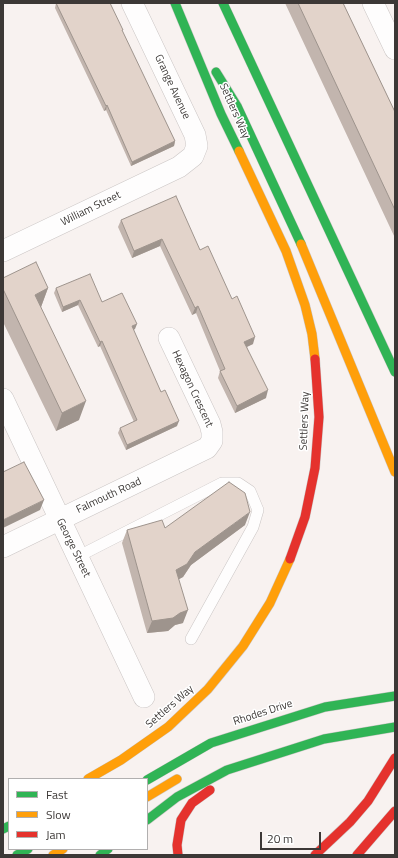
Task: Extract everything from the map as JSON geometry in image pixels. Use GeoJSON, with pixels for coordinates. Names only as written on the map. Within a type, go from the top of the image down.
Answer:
{"type":"FeatureCollection","features":[{"type":"Feature","properties":{"kind":"highway","name":"Settlers Way"},"geometry":{"type":"LineString","coordinates":[[90,778],[121,760],[168,727],[208,689],[243,646],[270,602],[285,573],[305,517],[315,468],[319,416],[318,385],[312,334],[305,305],[286,251],[221,114],[183,18],[175,3]]}},
{"type":"Feature","properties":{"kind":"highway"},"geometry":{"type":"LineString","coordinates":[[223,3],[395,372]]}},
{"type":"Feature","properties":{"kind":"highway"},"geometry":{"type":"LineString","coordinates":[[183,18],[244,120],[313,269],[395,472]]}},
{"type":"Feature","properties":{"kind":"highway"},"geometry":{"type":"LineString","coordinates":[[362,303],[390,338]]}},
{"type":"Feature","properties":{"kind":"highway","name":"Rhodes Drive"},"geometry":{"type":"LineString","coordinates":[[148,779],[211,743],[312,710],[352,701],[395,696]]}},
{"type":"Feature","properties":{"kind":"highway"},"geometry":{"type":"LineString","coordinates":[[234,745],[265,725]]}},
{"type":"Feature","properties":{"kind":"highway"},"geometry":{"type":"LineString","coordinates":[[148,819],[177,797],[227,770],[259,761],[294,748],[346,734],[395,727]]}},
{"type":"Feature","properties":{"kind":"highway"},"geometry":{"type":"LineString","coordinates":[[315,855],[350,822],[372,794],[395,758]]}},
{"type":"Feature","properties":{"kind":"highway"},"geometry":{"type":"LineString","coordinates":[[235,777],[259,761]]}},
{"type":"Feature","properties":{"kind":"highway"},"geometry":{"type":"LineString","coordinates":[[148,796],[186,774]]}},
{"type":"Feature","properties":{"kind":"highway"},"geometry":{"type":"LineString","coordinates":[[178,855],[178,834],[181,820],[186,811],[192,803],[204,793],[217,787]]}},
{"type":"Feature","properties":{"kind":"highway"},"geometry":{"type":"LineString","coordinates":[[357,855],[395,811]]}},
{"type":"Feature","properties":{"kind":"highway"},"geometry":{"type":"LineString","coordinates":[[17,855],[26,850]]}},
{"type":"Feature","properties":{"kind":"street","name":"Grange Avenue"},"geometry":{"type":"LineString","coordinates":[[132,3],[195,135],[197,146],[194,156],[179,167]]}},
{"type":"Feature","properties":{"kind":"street"},"geometry":{"type":"LineString","coordinates":[[373,3],[395,50]]}},
{"type":"Feature","properties":{"kind":"street","name":"William Street"},"geometry":{"type":"LineString","coordinates":[[3,252],[179,167]]}},
{"type":"Feature","properties":{"kind":"street","name":"Hexagon Crescent"},"geometry":{"type":"LineString","coordinates":[[169,338],[210,424],[212,441]]}},
{"type":"Feature","properties":{"kind":"street","name":"George Street"},"geometry":{"type":"LineString","coordinates":[[3,399],[144,697]]}},
{"type":"Feature","properties":{"kind":"street","name":"Falmouth Road"},"geometry":{"type":"LineString","coordinates":[[3,547],[202,452],[212,441]]}},
{"type":"Feature","properties":{"kind":"lane"},"geometry":{"type":"LineString","coordinates":[[77,557],[222,483],[238,483],[250,491],[258,510],[253,526],[190,639]]}},
{"type":"Feature","properties":{"kind":"building"},"geometry":{"type":"Polygon","coordinates":[[[56,3],[110,3],[175,141],[132,162],[107,105],[106,106],[56,3]]]}},
{"type":"Feature","properties":{"kind":"building"},"geometry":{"type":"Polygon","coordinates":[[[298,3],[343,3],[395,112],[395,210],[298,3]]]}},
{"type":"Feature","properties":{"kind":"building"},"geometry":{"type":"Polygon","coordinates":[[[176,196],[200,250],[208,246],[232,299],[237,296],[255,337],[244,342],[268,390],[237,406],[220,371],[225,369],[198,306],[195,308],[162,239],[134,251],[121,220],[176,196]]]}},
{"type":"Feature","properties":{"kind":"building"},"geometry":{"type":"Polygon","coordinates":[[[36,262],[48,288],[35,295],[86,401],[62,413],[3,289],[3,278],[36,262]]]}},
{"type":"Feature","properties":{"kind":"building"},"geometry":{"type":"Polygon","coordinates":[[[90,274],[102,302],[122,293],[137,324],[132,326],[161,392],[165,390],[179,421],[127,445],[120,428],[137,420],[102,341],[100,342],[80,300],[63,307],[56,288],[90,274]]]}},
{"type":"Feature","properties":{"kind":"building"},"geometry":{"type":"Polygon","coordinates":[[[24,462],[44,500],[3,520],[3,472],[24,462]]]}},
{"type":"Feature","properties":{"kind":"building"},"geometry":{"type":"Polygon","coordinates":[[[229,482],[245,493],[250,512],[195,552],[187,564],[176,570],[188,610],[173,618],[152,621],[127,530],[162,520],[165,528],[229,482]]]}},
{"type":"Feature","properties":{"kind":"traffic: fast"},"geometry":{"type":"LineString","coordinates":[[175,3],[221,114],[239,151]]}},
{"type":"Feature","properties":{"kind":"traffic: fast"},"geometry":{"type":"LineString","coordinates":[[223,3],[395,372]]}},
{"type":"Feature","properties":{"kind":"traffic: fast"},"geometry":{"type":"LineString","coordinates":[[216,72],[237,106],[301,244]]}},
{"type":"Feature","properties":{"kind":"traffic: fast"},"geometry":{"type":"LineString","coordinates":[[148,779],[211,743],[325,707],[395,696]]}},
{"type":"Feature","properties":{"kind":"traffic: fast"},"geometry":{"type":"LineString","coordinates":[[148,819],[177,797],[227,770],[324,739],[395,727]]}},
{"type":"Feature","properties":{"kind":"traffic: fast"},"geometry":{"type":"LineString","coordinates":[[3,829],[8,826]]}},
{"type":"Feature","properties":{"kind":"traffic: fast"},"geometry":{"type":"LineString","coordinates":[[17,855],[26,850]]}},
{"type":"Feature","properties":{"kind":"traffic: fast"},"geometry":{"type":"LineString","coordinates":[[100,855],[107,850]]}},
{"type":"Feature","properties":{"kind":"traffic: slow"},"geometry":{"type":"LineString","coordinates":[[239,151],[286,251],[305,305],[312,334],[315,359]]}},
{"type":"Feature","properties":{"kind":"traffic: slow"},"geometry":{"type":"LineString","coordinates":[[301,244],[395,472]]}},
{"type":"Feature","properties":{"kind":"traffic: slow"},"geometry":{"type":"LineString","coordinates":[[90,778],[121,760],[168,727],[208,689],[243,646],[270,603],[290,559]]}},
{"type":"Feature","properties":{"kind":"traffic: slow"},"geometry":{"type":"LineString","coordinates":[[148,796],[177,779]]}},
{"type":"Feature","properties":{"kind":"traffic: slow"},"geometry":{"type":"LineString","coordinates":[[53,855],[61,850]]}},
{"type":"Feature","properties":{"kind":"traffic: jam"},"geometry":{"type":"LineString","coordinates":[[290,559],[305,517],[315,468],[319,417],[315,359]]}},
{"type":"Feature","properties":{"kind":"traffic: jam"},"geometry":{"type":"LineString","coordinates":[[315,855],[350,822],[368,801],[395,758]]}},
{"type":"Feature","properties":{"kind":"traffic: jam"},"geometry":{"type":"LineString","coordinates":[[178,855],[177,845],[181,820],[192,803],[210,790]]}},
{"type":"Feature","properties":{"kind":"traffic: jam"},"geometry":{"type":"LineString","coordinates":[[357,855],[395,811]]}}]}
